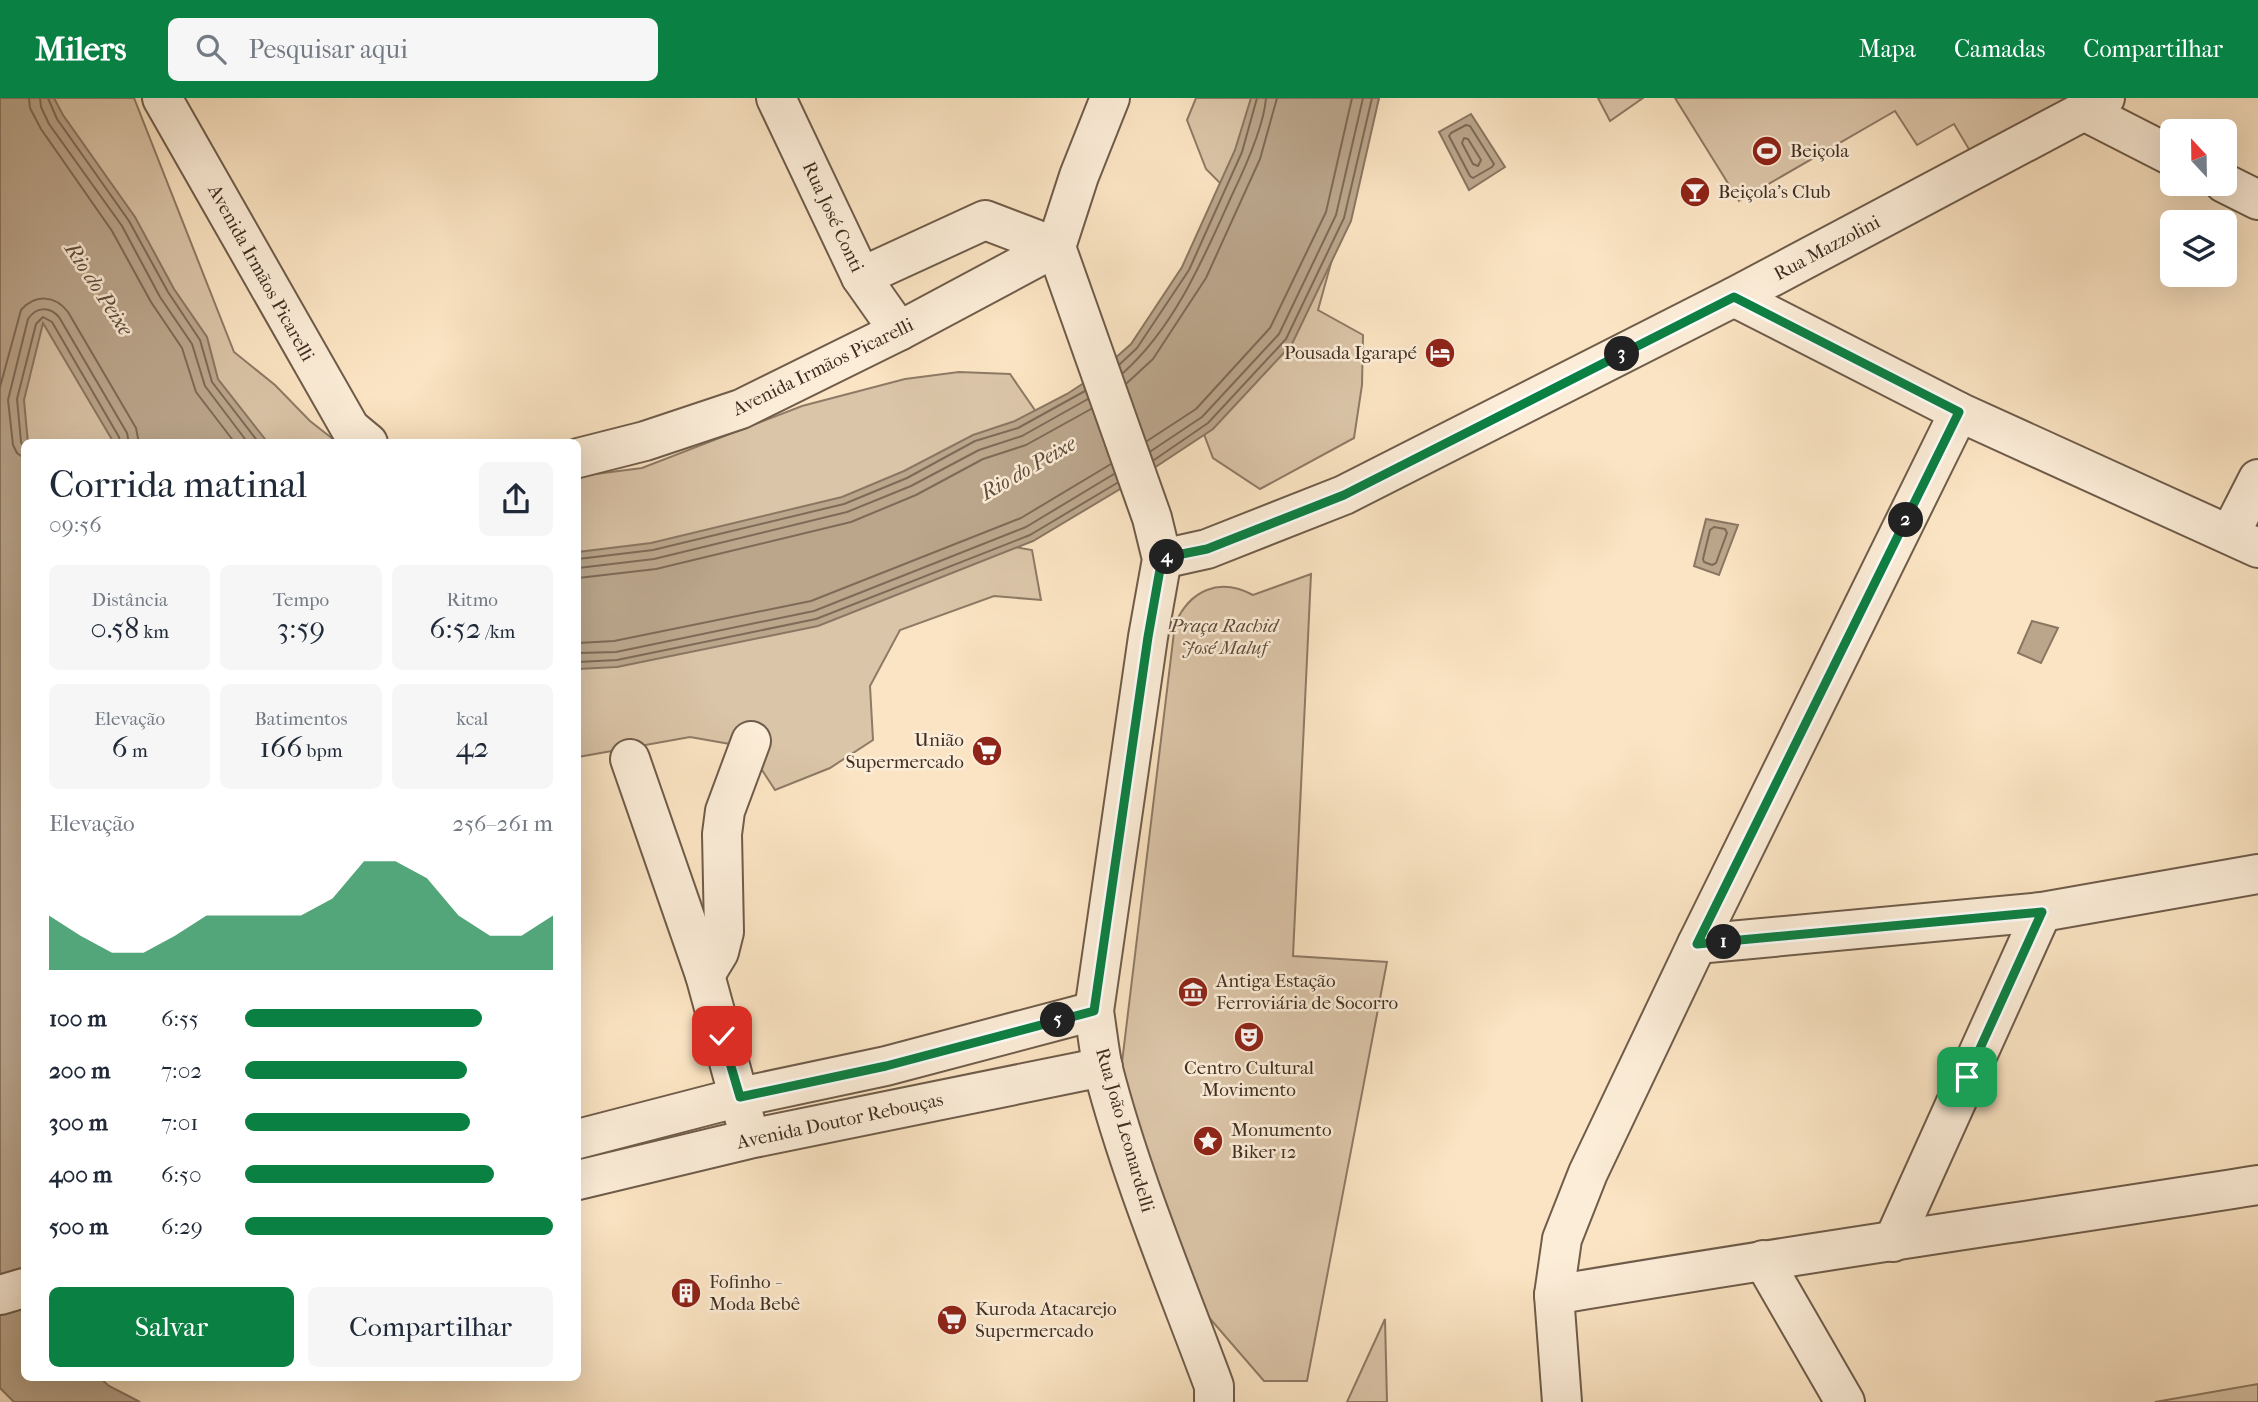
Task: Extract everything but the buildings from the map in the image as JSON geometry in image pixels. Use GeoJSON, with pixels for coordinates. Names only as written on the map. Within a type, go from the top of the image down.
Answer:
{"type":"FeatureCollection","features":[{"type":"Feature","properties":{"kind":"street","name":"Avenida Irmãos Picarelli"},"geometry":{"type":"LineString","coordinates":[[162,98],[350,428],[364,439]]}},
{"type":"Feature","properties":{"kind":"street","name":"Rua José Conti"},"geometry":{"type":"LineString","coordinates":[[776,98],[860,277],[899,331]]}},
{"type":"Feature","properties":{"kind":"street"},"geometry":{"type":"LineString","coordinates":[[1110,98],[1079,176],[1056,247],[1152,518],[1162,558]]}},
{"type":"Feature","properties":{"kind":"street"},"geometry":{"type":"LineString","coordinates":[[2094,105],[2160,148]]}},
{"type":"Feature","properties":{"kind":"street","name":"Rua Mazzolini"},"geometry":{"type":"LineString","coordinates":[[1162,558],[1207,549],[1344,495],[1734,297],[2094,105]]}},
{"type":"Feature","properties":{"kind":"street"},"geometry":{"type":"LineString","coordinates":[[2237,190],[2258,200]]}},
{"type":"Feature","properties":{"kind":"street"},"geometry":{"type":"LineString","coordinates":[[860,277],[985,220],[1056,247]]}},
{"type":"Feature","properties":{"kind":"street","name":"Avenida Irmãos Picarelli"},"geometry":{"type":"LineString","coordinates":[[581,457],[645,441],[741,409],[899,331],[1056,247]]}},
{"type":"Feature","properties":{"kind":"street"},"geometry":{"type":"LineString","coordinates":[[1734,297],[1959,412],[2244,541],[2258,479]]}},
{"type":"Feature","properties":{"kind":"street"},"geometry":{"type":"LineString","coordinates":[[1562,1402],[1554,1295],[1562,1239],[1588,1173],[1697,944],[1959,412]]}},
{"type":"Feature","properties":{"kind":"street","name":"Rua João Leonardelli"},"geometry":{"type":"LineString","coordinates":[[1162,558],[1148,637],[1094,1011],[1103,1067],[1147,1209],[1218,1397]]}},
{"type":"Feature","properties":{"kind":"street"},"geometry":{"type":"LineString","coordinates":[[705,975],[719,951],[724,932],[722,834],[725,811],[751,741]]}},
{"type":"Feature","properties":{"kind":"street"},"geometry":{"type":"LineString","coordinates":[[631,759],[705,975],[740,1097],[749,1139]]}},
{"type":"Feature","properties":{"kind":"street"},"geometry":{"type":"LineString","coordinates":[[1697,944],[2042,912],[2258,874]]}},
{"type":"Feature","properties":{"kind":"street"},"geometry":{"type":"LineString","coordinates":[[1893,1242],[2042,912]]}},
{"type":"Feature","properties":{"kind":"street"},"geometry":{"type":"LineString","coordinates":[[581,1138],[740,1097],[886,1066],[1094,1011]]}},
{"type":"Feature","properties":{"kind":"street"},"geometry":{"type":"LineString","coordinates":[[886,1066],[897,1109]]}},
{"type":"Feature","properties":{"kind":"street","name":"Avenida Doutor Rebouças"},"geometry":{"type":"LineString","coordinates":[[581,1179],[749,1139],[1103,1067]]}},
{"type":"Feature","properties":{"kind":"street"},"geometry":{"type":"LineString","coordinates":[[1554,1295],[1763,1260],[2258,1185]]}},
{"type":"Feature","properties":{"kind":"street"},"geometry":{"type":"LineString","coordinates":[[1763,1260],[1845,1402]]}},
{"type":"Feature","properties":{"kind":"street"},"geometry":{"type":"LineString","coordinates":[[0,1295],[21,1289]]}},
{"type":"Feature","properties":{"kind":"green space"},"geometry":{"type":"Polygon","coordinates":[[[6,98],[134,98],[234,352],[275,385],[310,421],[333,439],[21,439],[21,1164],[0,614],[0,113],[6,98]]]}},
{"type":"Feature","properties":{"kind":"green space"},"geometry":{"type":"Polygon","coordinates":[[[1196,98],[1379,98],[1318,310],[1363,335],[1362,385],[1354,438],[1260,489],[1213,458],[1194,408],[1242,205],[1206,169],[1187,120],[1196,98]]]}},
{"type":"Feature","properties":{"kind":"green space"},"geometry":{"type":"Polygon","coordinates":[[[1598,98],[1643,98],[1610,121],[1598,98]]]}},
{"type":"Feature","properties":{"kind":"green space","name":"Beiçola"},"geometry":{"type":"Polygon","coordinates":[[[1675,98],[2071,98],[1973,156],[1954,124],[1917,145],[1895,111],[1739,201],[1675,98]]]}},
{"type":"Feature","properties":{"kind":"green space"},"geometry":{"type":"Polygon","coordinates":[[[959,372],[1010,374],[1041,419],[970,489],[581,589],[581,478],[642,468],[802,406],[905,379],[959,372]]]}},
{"type":"Feature","properties":{"kind":"green space"},"geometry":{"type":"Polygon","coordinates":[[[975,540],[1032,550],[1041,600],[994,596],[900,630],[870,686],[873,740],[830,768],[775,790],[747,747],[690,737],[581,756],[581,662],[975,540]]]}},
{"type":"Feature","properties":{"kind":"green space","name":"Centro Cultural Movimento"},"geometry":{"type":"Polygon","coordinates":[[[1311,574],[1293,956],[1387,962],[1307,1381],[1264,1381],[1199,1306],[1116,1112],[1175,624],[1189,603],[1207,590],[1229,587],[1253,595],[1311,574]]]}},
{"type":"Feature","properties":{"kind":"green space"},"geometry":{"type":"Polygon","coordinates":[[[1385,1319],[1387,1402],[1347,1402],[1385,1319]]]}},
{"type":"Feature","properties":{"kind":"green space"},"geometry":{"type":"Polygon","coordinates":[[[2258,1384],[2258,1402],[2155,1402],[2258,1384]]]}},
{"type":"Feature","properties":{"kind":"water","name":"Rio do Peixe"},"geometry":{"type":"Polygon","coordinates":[[[0,98],[54,98],[63,115],[135,217],[174,289],[207,337],[218,379],[265,439],[112,439],[43,323],[24,400],[28,439],[21,439],[21,1381],[103,1381],[140,1402],[14,1402],[0,1388],[0,98]]]}},
{"type":"Feature","properties":{"kind":"water","name":"Rio do Peixe"},"geometry":{"type":"Polygon","coordinates":[[[1251,98],[1379,98],[1351,221],[1292,344],[1213,429],[1142,476],[1033,541],[818,626],[617,667],[581,669],[581,552],[651,543],[842,497],[904,471],[973,435],[1015,421],[1067,394],[1096,375],[1131,344],[1182,267],[1235,150],[1251,98]]]}},
{"type":"Feature","properties":{"kind":"water"},"geometry":{"type":"Polygon","coordinates":[[[1471,114],[1505,167],[1469,190],[1439,132],[1471,114]]]}},
{"type":"Feature","properties":{"kind":"water"},"geometry":{"type":"Polygon","coordinates":[[[1706,519],[1738,525],[1719,575],[1694,566],[1706,519]]]}},
{"type":"Feature","properties":{"kind":"water"},"geometry":{"type":"Polygon","coordinates":[[[2032,621],[2058,628],[2041,663],[2018,653],[2032,621]]]}},
{"type":"Feature","properties":{"kind":"place","name":"Beiçola"},"geometry":{"type":"Point","coordinates":[1767,151]}},
{"type":"Feature","properties":{"kind":"place","name":"Beiçola's Club"},"geometry":{"type":"Point","coordinates":[1695,192]}},
{"type":"Feature","properties":{"kind":"place","name":"Pousada Igarapé"},"geometry":{"type":"Point","coordinates":[1440,353]}},
{"type":"Feature","properties":{"kind":"place","name":"União Supermercado"},"geometry":{"type":"Point","coordinates":[987,751]}},
{"type":"Feature","properties":{"kind":"place","name":"Antiga Estação Ferroviária de Socorro"},"geometry":{"type":"Point","coordinates":[1193,992]}},
{"type":"Feature","properties":{"kind":"place","name":"Centro Cultural Movimento"},"geometry":{"type":"Point","coordinates":[1249,1037]}},
{"type":"Feature","properties":{"kind":"place","name":"Monumento Biker 12"},"geometry":{"type":"Point","coordinates":[1208,1141]}},
{"type":"Feature","properties":{"kind":"place","name":"Fofinho - Moda Bebê"},"geometry":{"type":"Point","coordinates":[686,1293]}},
{"type":"Feature","properties":{"kind":"place","name":"Kuroda Atacarejo Supermercado"},"geometry":{"type":"Point","coordinates":[952,1320]}},
{"type":"Feature","properties":{"kind":"route"},"geometry":{"type":"LineString","coordinates":[[722,1036],[740,1097],[886,1066],[1094,1011],[1148,637],[1162,558],[1207,549],[1344,495],[1734,297],[1959,412],[1697,944],[2042,912],[1967,1077]]}},
{"type":"Feature","properties":{"kind":"park label","name":"Praça Rachid José Maluf"},"geometry":{"type":"Point","coordinates":[1224,637]}}]}
